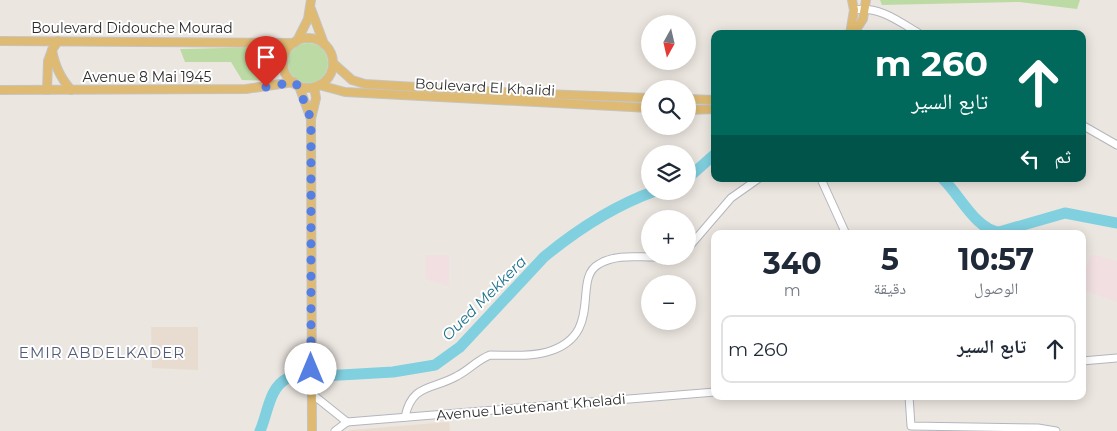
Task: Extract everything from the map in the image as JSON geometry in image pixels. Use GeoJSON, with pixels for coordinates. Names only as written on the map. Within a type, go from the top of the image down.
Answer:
{"type":"FeatureCollection","features":[{"type":"Feature","properties":{"kind":"main road"},"geometry":{"type":"LineString","coordinates":[[852,0],[854,10],[852,30]]}},
{"type":"Feature","properties":{"kind":"main road"},"geometry":{"type":"LineString","coordinates":[[311,4],[305,27],[286,54],[284,63],[286,73],[296,84],[311,119]]}},
{"type":"Feature","properties":{"kind":"main road"},"geometry":{"type":"LineString","coordinates":[[296,84],[317,86],[328,79],[333,63],[332,56],[324,44],[311,4]]}},
{"type":"Feature","properties":{"kind":"main road"},"geometry":{"type":"LineString","coordinates":[[855,30],[863,19],[866,4]]}},
{"type":"Feature","properties":{"kind":"main road"},"geometry":{"type":"LineString","coordinates":[[296,42],[311,38],[324,44]]}},
{"type":"Feature","properties":{"kind":"main road","name":"Boulevard Didouche Mourad"},"geometry":{"type":"LineString","coordinates":[[0,41],[296,42]]}},
{"type":"Feature","properties":{"kind":"main road"},"geometry":{"type":"LineString","coordinates":[[47,90],[48,61],[58,41]]}},
{"type":"Feature","properties":{"kind":"main road"},"geometry":{"type":"LineString","coordinates":[[52,50],[59,75],[71,90]]}},
{"type":"Feature","properties":{"kind":"main road"},"geometry":{"type":"LineString","coordinates":[[333,63],[352,80],[365,84],[517,94],[641,98]]}},
{"type":"Feature","properties":{"kind":"main road","name":"Avenue 8 Mai 1945"},"geometry":{"type":"LineString","coordinates":[[0,90],[246,89],[296,84]]}},
{"type":"Feature","properties":{"kind":"main road"},"geometry":{"type":"LineString","coordinates":[[312,431],[311,119],[317,86]]}},
{"type":"Feature","properties":{"kind":"main road","name":"Boulevard El Khalidi"},"geometry":{"type":"LineString","coordinates":[[317,86],[345,92],[641,108]]}},
{"type":"Feature","properties":{"kind":"main road"},"geometry":{"type":"LineString","coordinates":[[696,99],[711,100]]}},
{"type":"Feature","properties":{"kind":"main road"},"geometry":{"type":"LineString","coordinates":[[696,110],[711,109]]}},
{"type":"Feature","properties":{"kind":"main road"},"geometry":{"type":"LineString","coordinates":[[308,431],[312,414]]}},
{"type":"Feature","properties":{"kind":"street"},"geometry":{"type":"LineString","coordinates":[[854,10],[866,4],[913,30]]}},
{"type":"Feature","properties":{"kind":"street"},"geometry":{"type":"LineString","coordinates":[[1086,127],[1117,145]]}},
{"type":"Feature","properties":{"kind":"street"},"geometry":{"type":"LineString","coordinates":[[696,239],[731,198],[754,182]]}},
{"type":"Feature","properties":{"kind":"street"},"geometry":{"type":"LineString","coordinates":[[823,182],[844,230]]}},
{"type":"Feature","properties":{"kind":"street"},"geometry":{"type":"LineString","coordinates":[[404,417],[415,394],[430,386],[456,377],[483,358],[490,355],[540,353],[563,345],[575,334],[584,320],[589,276],[598,264],[624,257],[641,257]]}},
{"type":"Feature","properties":{"kind":"street"},"geometry":{"type":"LineString","coordinates":[[1086,361],[1117,358]]}},
{"type":"Feature","properties":{"kind":"street"},"geometry":{"type":"LineString","coordinates":[[312,390],[347,422],[335,431]]}},
{"type":"Feature","properties":{"kind":"street","name":"Avenue Lieutenant Kheladi"},"geometry":{"type":"LineString","coordinates":[[347,422],[711,392]]}},
{"type":"Feature","properties":{"kind":"street"},"geometry":{"type":"LineString","coordinates":[[908,400],[911,426],[1012,427],[1056,431]]}},
{"type":"Feature","properties":{"kind":"shaded area"},"geometry":{"type":"Polygon","coordinates":[[[1091,254],[1117,261],[1117,302],[1086,291],[1086,270],[1091,254]]]}},
{"type":"Feature","properties":{"kind":"shaded area"},"geometry":{"type":"Polygon","coordinates":[[[426,255],[449,255],[449,286],[425,279],[426,255]]]}},
{"type":"Feature","properties":{"kind":"shaded area"},"geometry":{"type":"Polygon","coordinates":[[[151,327],[198,327],[198,370],[152,368],[151,327]]]}},
{"type":"Feature","properties":{"kind":"shaded area"},"geometry":{"type":"Polygon","coordinates":[[[449,422],[450,431],[348,431],[351,430],[449,422]]]}},
{"type":"Feature","properties":{"kind":"green space"},"geometry":{"type":"Polygon","coordinates":[[[880,0],[1080,0],[1077,9],[1019,2],[882,5],[880,0]]]}},
{"type":"Feature","properties":{"kind":"green space"},"geometry":{"type":"Polygon","coordinates":[[[308,43],[322,49],[328,63],[322,77],[308,83],[294,77],[288,63],[294,49],[308,43]]]}},
{"type":"Feature","properties":{"kind":"green space"},"geometry":{"type":"Polygon","coordinates":[[[266,47],[277,58],[278,69],[272,77],[266,80],[242,80],[231,62],[185,62],[180,49],[266,47]]]}},
{"type":"Feature","properties":{"kind":"waterway","name":"Oued Mekkera"},"geometry":{"type":"LineString","coordinates":[[696,171],[711,158]]}},
{"type":"Feature","properties":{"kind":"waterway","name":"Oued Mekkera"},"geometry":{"type":"LineString","coordinates":[[946,182],[975,218],[991,230]]}},
{"type":"Feature","properties":{"kind":"waterway","name":"Oued Mekkera"},"geometry":{"type":"LineString","coordinates":[[260,431],[273,394],[282,382],[288,378],[393,372],[435,365],[460,347],[544,257],[610,211],[641,197]]}},
{"type":"Feature","properties":{"kind":"waterway","name":"Oued Mekkera"},"geometry":{"type":"LineString","coordinates":[[1006,230],[1065,213],[1117,223]]}},
{"type":"Feature","properties":{"kind":"district","name":"EMIR ABDELKADER"},"geometry":{"type":"Point","coordinates":[102,352]}},
{"type":"Feature","properties":{"kind":"route"},"geometry":{"type":"LineString","coordinates":[[266,87],[294,82],[303,95],[311,119],[311,369]]}}]}
